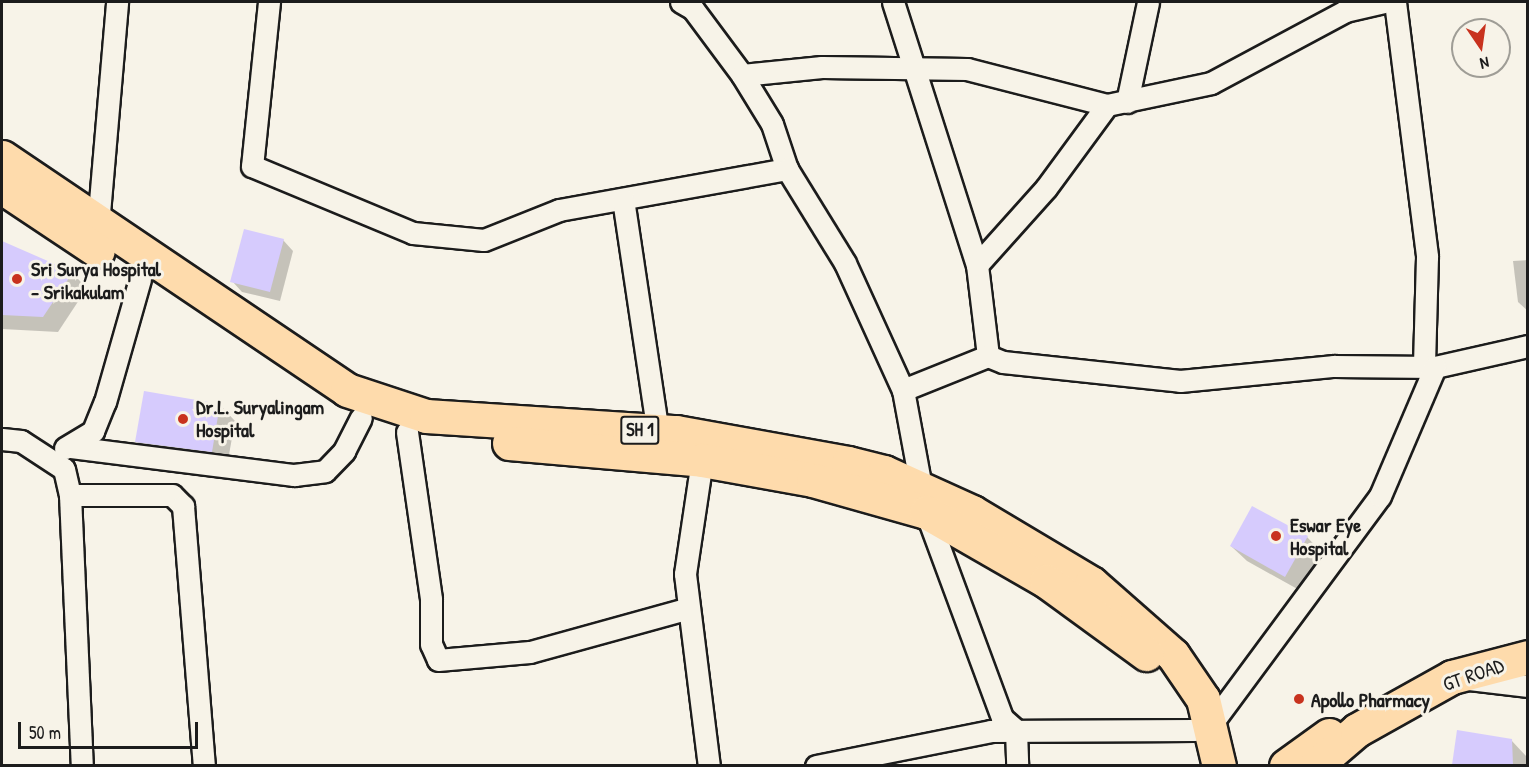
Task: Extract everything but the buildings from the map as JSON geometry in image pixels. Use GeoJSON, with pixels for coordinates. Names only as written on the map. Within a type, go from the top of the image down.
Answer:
{"type":"FeatureCollection","features":[{"type":"Feature","properties":{"kind":"main road","name":"SH 1"},"geometry":{"type":"LineString","coordinates":[[2,157],[98,225],[296,358],[358,394],[435,417],[659,444],[848,463],[923,499]]}},
{"type":"Feature","properties":{"kind":"main road","name":"SH 1"},"geometry":{"type":"LineString","coordinates":[[2,187],[320,398],[361,418],[407,432],[659,444],[702,460],[923,499],[972,512],[1116,602],[1186,672],[1220,765]]}},
{"type":"Feature","properties":{"kind":"main road","name":"GT ROAD"},"geometry":{"type":"LineString","coordinates":[[1315,765],[1357,730],[1452,677],[1527,657]]}},
{"type":"Feature","properties":{"kind":"main road","name":"SH 1"},"geometry":{"type":"LineString","coordinates":[[1203,765],[1204,726]]}},
{"type":"Feature","properties":{"kind":"main road","name":"GT ROAD"},"geometry":{"type":"LineString","coordinates":[[1286,765],[1324,735],[1357,730]]}},
{"type":"Feature","properties":{"kind":"street"},"geometry":{"type":"LineString","coordinates":[[98,225],[117,2]]}},
{"type":"Feature","properties":{"kind":"street"},"geometry":{"type":"LineString","coordinates":[[269,2],[252,166],[413,233],[484,240],[559,210],[787,169]]}},
{"type":"Feature","properties":{"kind":"street"},"geometry":{"type":"LineString","coordinates":[[681,2],[693,9],[742,75],[772,123],[787,169],[845,263],[903,390],[923,499],[1002,718],[1016,729],[1028,734],[1204,726],[1380,496],[1429,367],[1427,257],[1395,2]]}},
{"type":"Feature","properties":{"kind":"street"},"geometry":{"type":"LineString","coordinates":[[893,2],[977,265],[987,356]]}},
{"type":"Feature","properties":{"kind":"street"},"geometry":{"type":"LineString","coordinates":[[977,265],[1046,188],[1117,103],[1148,2]]}},
{"type":"Feature","properties":{"kind":"street"},"geometry":{"type":"LineString","coordinates":[[742,75],[822,67],[996,73],[1117,103],[1211,83],[1345,10],[1383,2]]}},
{"type":"Feature","properties":{"kind":"street"},"geometry":{"type":"LineString","coordinates":[[623,199],[659,444]]}},
{"type":"Feature","properties":{"kind":"street"},"geometry":{"type":"LineString","coordinates":[[71,447],[93,431],[105,402],[140,279]]}},
{"type":"Feature","properties":{"kind":"street"},"geometry":{"type":"LineString","coordinates":[[903,390],[987,356],[1003,362],[1180,381],[1334,366],[1429,367],[1527,346]]}},
{"type":"Feature","properties":{"kind":"street"},"geometry":{"type":"LineString","coordinates":[[41,454],[71,447],[294,475],[325,471],[344,451],[361,418]]}},
{"type":"Feature","properties":{"kind":"street"},"geometry":{"type":"LineString","coordinates":[[407,432],[431,599],[431,644],[438,660],[530,652],[686,609]]}},
{"type":"Feature","properties":{"kind":"street"},"geometry":{"type":"LineString","coordinates":[[2,439],[21,441],[64,469],[70,495],[82,765]]}},
{"type":"Feature","properties":{"kind":"street"},"geometry":{"type":"LineString","coordinates":[[702,460],[685,574],[686,609],[709,765]]}},
{"type":"Feature","properties":{"kind":"street"},"geometry":{"type":"LineString","coordinates":[[70,495],[172,495],[183,506],[204,765]]}},
{"type":"Feature","properties":{"kind":"street"},"geometry":{"type":"LineString","coordinates":[[1452,677],[1527,686]]}},
{"type":"Feature","properties":{"kind":"street"},"geometry":{"type":"LineString","coordinates":[[816,765],[1016,729]]}},
{"type":"Feature","properties":{"kind":"street"},"geometry":{"type":"LineString","coordinates":[[1016,729],[1017,765]]}},
{"type":"Feature","properties":{"kind":"place","name":"Sri Surya Hospital - Srikakulam"},"geometry":{"type":"Point","coordinates":[17,279]}},
{"type":"Feature","properties":{"kind":"place","name":"Dr.L. Suryalingam Hospital"},"geometry":{"type":"Point","coordinates":[183,419]}},
{"type":"Feature","properties":{"kind":"place","name":"Eswar Eye Hospital"},"geometry":{"type":"Point","coordinates":[1276,536]}},
{"type":"Feature","properties":{"kind":"place","name":"Apollo Pharmacy"},"geometry":{"type":"Point","coordinates":[1299,699]}}]}
